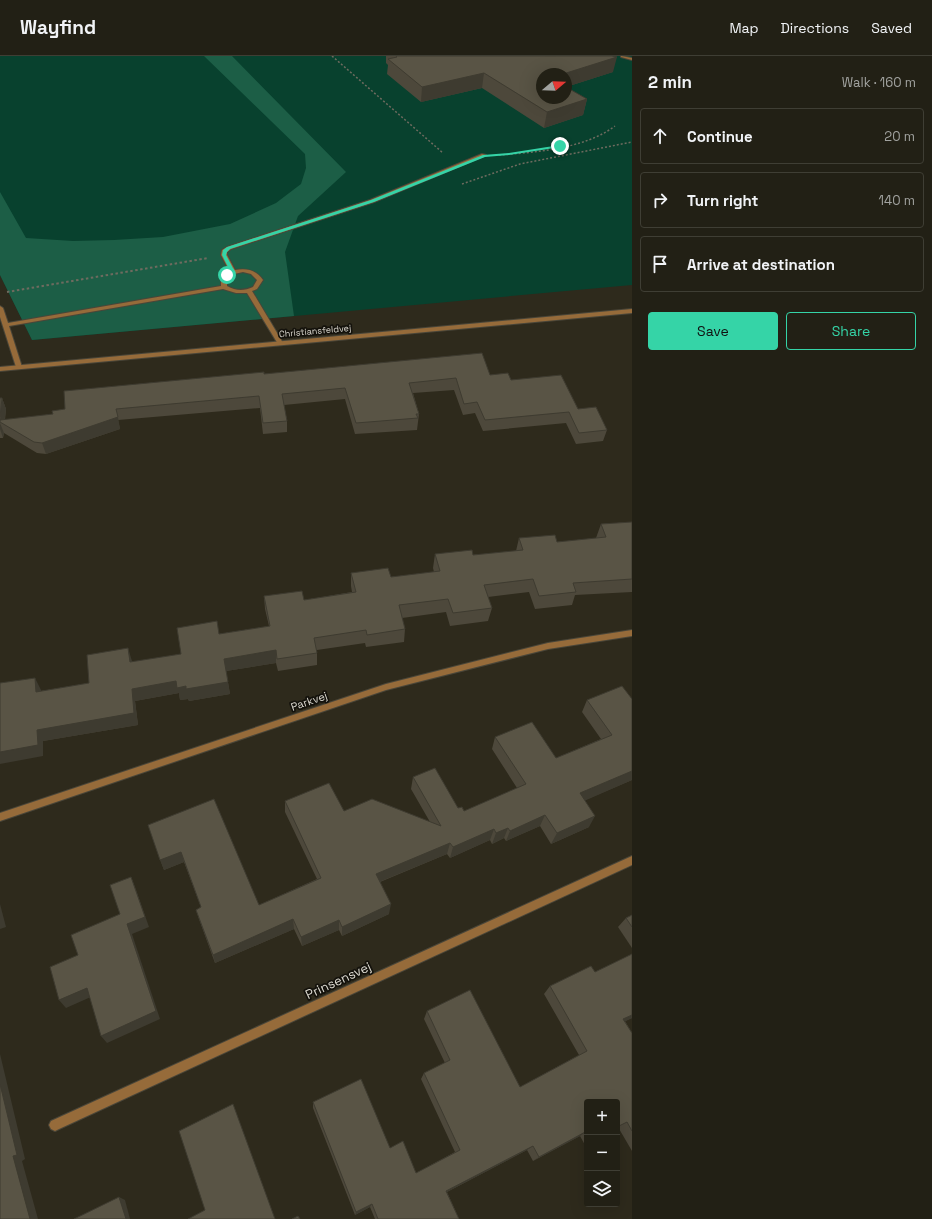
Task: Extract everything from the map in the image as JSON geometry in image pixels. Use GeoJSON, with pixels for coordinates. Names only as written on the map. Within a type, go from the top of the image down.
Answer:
{"type":"FeatureCollection","features":[{"type":"Feature","properties":{"kind":"street"},"geometry":{"type":"LineString","coordinates":[[623,56],[632,59]]}},
{"type":"Feature","properties":{"kind":"street"},"geometry":{"type":"LineString","coordinates":[[233,272],[224,255],[224,251],[229,248],[372,201],[484,155]]}},
{"type":"Feature","properties":{"kind":"street"},"geometry":{"type":"LineString","coordinates":[[6,325],[224,287],[235,292],[249,291],[259,284],[260,280],[258,276],[247,271],[233,272],[224,278],[224,287]]}},
{"type":"Feature","properties":{"kind":"street"},"geometry":{"type":"LineString","coordinates":[[249,291],[280,343]]}},
{"type":"Feature","properties":{"kind":"street"},"geometry":{"type":"LineString","coordinates":[[0,308],[19,367]]}},
{"type":"Feature","properties":{"kind":"street","name":"Christiansfeldvej"},"geometry":{"type":"LineString","coordinates":[[0,368],[632,311]]}},
{"type":"Feature","properties":{"kind":"street","name":"Parkvej"},"geometry":{"type":"LineString","coordinates":[[0,818],[386,687],[548,646],[632,632]]}},
{"type":"Feature","properties":{"kind":"street","name":"Prinsensvej"},"geometry":{"type":"LineString","coordinates":[[56,1124],[632,860]]}},
{"type":"Feature","properties":{"kind":"path"},"geometry":{"type":"LineString","coordinates":[[332,56],[458,166],[476,179]]}},
{"type":"Feature","properties":{"kind":"path"},"geometry":{"type":"LineString","coordinates":[[484,155],[509,154],[560,146],[603,134],[615,126]]}},
{"type":"Feature","properties":{"kind":"path"},"geometry":{"type":"LineString","coordinates":[[462,184],[520,164],[632,142]]}},
{"type":"Feature","properties":{"kind":"path"},"geometry":{"type":"LineString","coordinates":[[0,293],[224,255]]}},
{"type":"Feature","properties":{"kind":"green space"},"geometry":{"type":"Polygon","coordinates":[[[0,56],[632,56],[632,285],[32,340],[0,275],[0,56]]]}},
{"type":"Feature","properties":{"kind":"green space"},"geometry":{"type":"Polygon","coordinates":[[[204,56],[232,56],[346,172],[298,216],[285,252],[294,316],[32,340],[0,275],[0,192],[26,238],[73,241],[114,240],[163,237],[230,224],[276,203],[301,184],[306,168],[305,154],[204,56]]]}},
{"type":"Feature","properties":{"kind":"building"},"geometry":{"type":"Polygon","coordinates":[[[396,56],[617,57],[572,71],[572,68],[536,68],[536,104],[572,104],[547,112],[484,73],[422,87],[388,59],[397,57],[396,56]]]}},
{"type":"Feature","properties":{"kind":"building"},"geometry":{"type":"Polygon","coordinates":[[[572,90],[587,99],[572,104],[572,90]]]}},
{"type":"Feature","properties":{"kind":"building"},"geometry":{"type":"Polygon","coordinates":[[[482,353],[490,375],[508,373],[511,380],[561,375],[578,409],[596,407],[607,430],[579,433],[569,412],[485,420],[477,402],[464,404],[456,378],[409,383],[419,414],[416,414],[418,418],[356,423],[345,388],[282,394],[287,421],[263,423],[259,396],[116,409],[118,417],[42,443],[34,442],[0,422],[0,420],[53,414],[52,411],[65,409],[64,391],[482,353]]]}},
{"type":"Feature","properties":{"kind":"building"},"geometry":{"type":"Polygon","coordinates":[[[0,398],[2,398],[0,417],[0,398]]]}},
{"type":"Feature","properties":{"kind":"building"},"geometry":{"type":"Polygon","coordinates":[[[632,522],[632,579],[573,583],[576,592],[539,596],[533,579],[484,585],[492,608],[453,613],[448,599],[399,605],[405,629],[367,635],[366,630],[314,638],[317,653],[277,659],[276,650],[224,659],[228,682],[186,689],[186,686],[177,688],[176,681],[132,689],[134,713],[37,730],[38,745],[0,752],[0,683],[35,678],[36,692],[89,683],[87,655],[128,648],[130,662],[181,654],[177,628],[217,621],[219,634],[270,626],[264,596],[302,591],[304,600],[356,592],[351,573],[388,568],[391,577],[440,571],[435,554],[472,550],[473,555],[523,550],[519,538],[555,535],[557,542],[606,537],[601,524],[632,522]]]}},
{"type":"Feature","properties":{"kind":"building"},"geometry":{"type":"Polygon","coordinates":[[[622,686],[632,699],[632,771],[580,793],[595,816],[557,833],[545,815],[510,831],[508,828],[496,833],[494,829],[453,847],[450,843],[376,874],[391,904],[342,927],[339,920],[301,937],[293,919],[213,955],[196,910],[201,907],[181,852],[160,860],[148,825],[214,799],[259,905],[321,878],[285,801],[329,783],[344,811],[372,799],[441,826],[413,777],[435,768],[458,808],[462,807],[464,811],[526,784],[495,737],[532,722],[556,758],[612,735],[587,700],[622,686]]]}},
{"type":"Feature","properties":{"kind":"building"},"geometry":{"type":"Polygon","coordinates":[[[131,877],[145,917],[127,924],[156,1011],[101,1036],[87,988],[59,1000],[50,967],[78,955],[71,935],[120,914],[110,885],[131,877]]]}},
{"type":"Feature","properties":{"kind":"building"},"geometry":{"type":"Polygon","coordinates":[[[632,915],[632,927],[626,918],[632,915]]]}},
{"type":"Feature","properties":{"kind":"building"},"geometry":{"type":"Polygon","coordinates":[[[632,954],[632,1015],[623,1019],[632,1033],[632,1131],[627,1122],[620,1126],[620,1099],[584,1099],[584,1133],[539,1157],[533,1146],[446,1191],[459,1219],[378,1219],[372,1204],[356,1212],[313,1102],[361,1079],[390,1148],[403,1141],[416,1173],[460,1150],[424,1073],[450,1060],[427,1011],[470,990],[520,1087],[587,1051],[550,986],[591,966],[595,972],[632,954]]]}},
{"type":"Feature","properties":{"kind":"building"},"geometry":{"type":"Polygon","coordinates":[[[0,1084],[17,1155],[13,1156],[30,1219],[0,1219],[0,1084]]]}},
{"type":"Feature","properties":{"kind":"building"},"geometry":{"type":"Polygon","coordinates":[[[233,1104],[275,1219],[188,1219],[205,1210],[179,1131],[233,1104]]]}},
{"type":"Feature","properties":{"kind":"building"},"geometry":{"type":"Polygon","coordinates":[[[119,1197],[126,1219],[74,1219],[119,1197]]]}},
{"type":"Feature","properties":{"kind":"building"},"geometry":{"type":"Polygon","coordinates":[[[298,1216],[300,1219],[292,1219],[298,1216]]]}},
{"type":"Feature","properties":{"kind":"route"},"geometry":{"type":"LineString","coordinates":[[227,275],[233,272],[224,255],[224,251],[229,248],[372,201],[484,155],[509,154],[560,146]]}}]}
